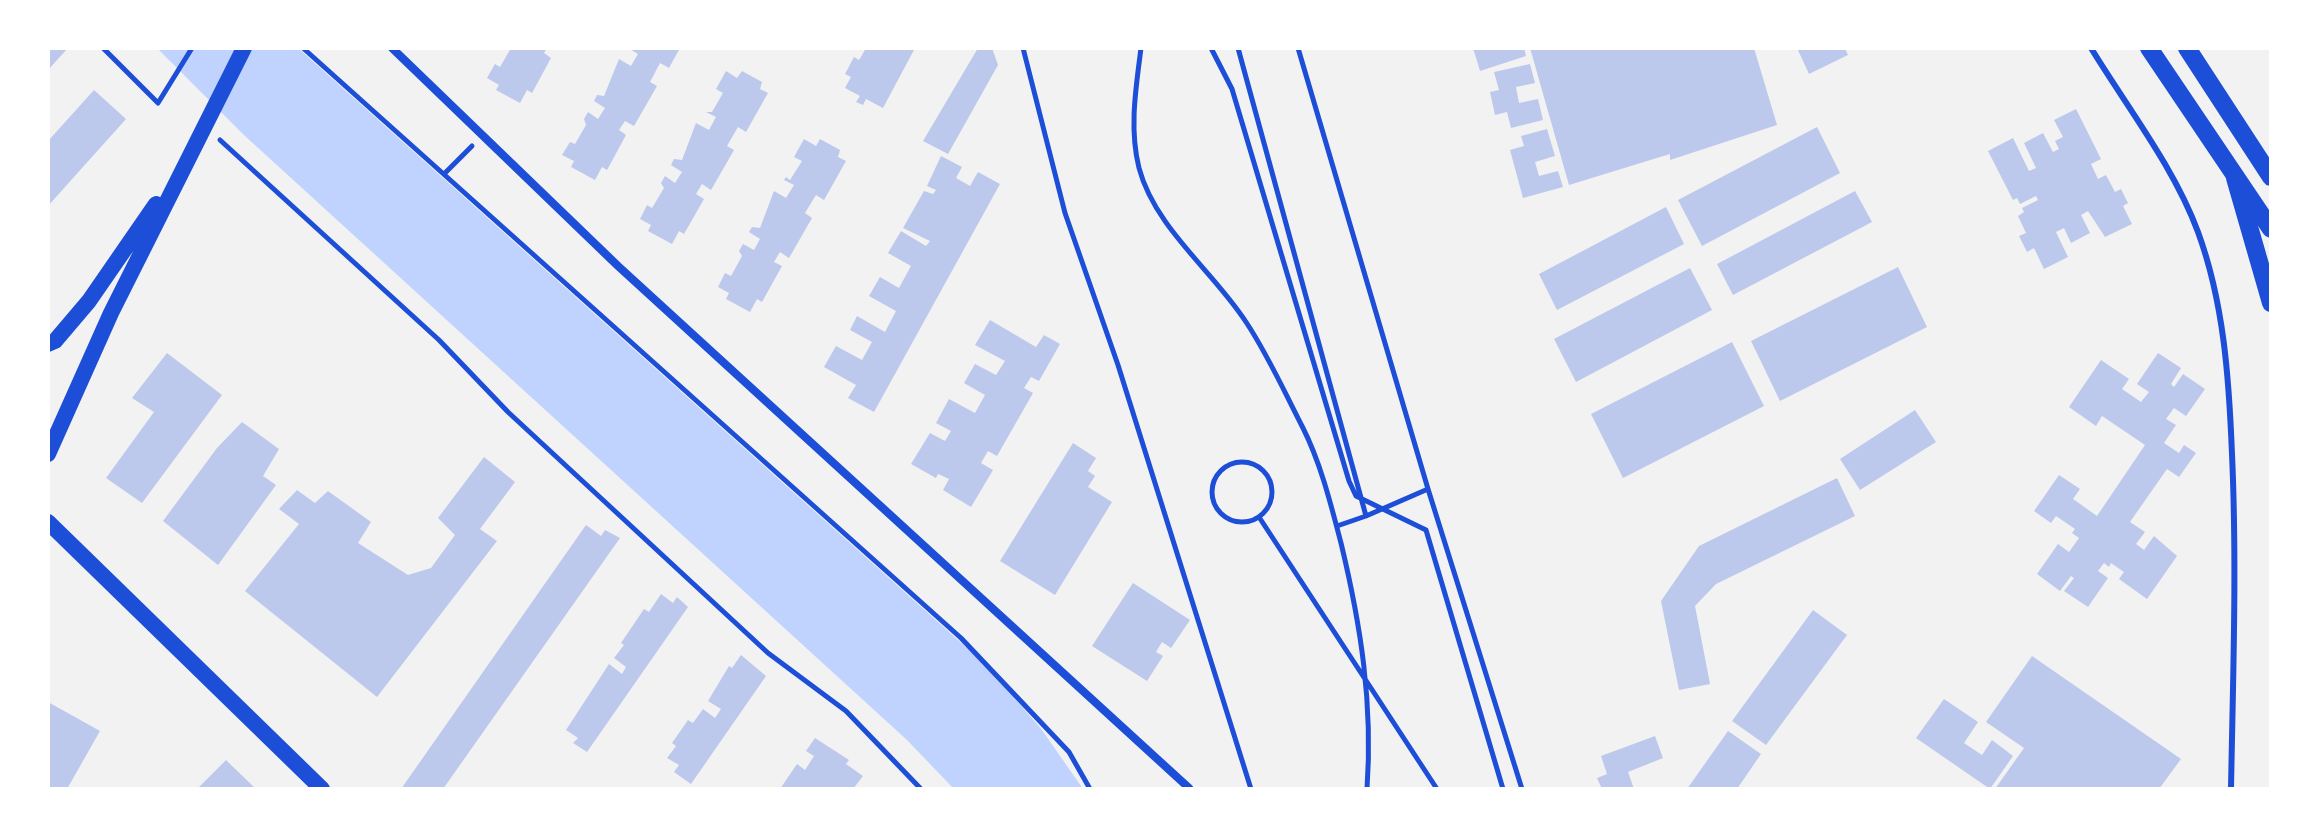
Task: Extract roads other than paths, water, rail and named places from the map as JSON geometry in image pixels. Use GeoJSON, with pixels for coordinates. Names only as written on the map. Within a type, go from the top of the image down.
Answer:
{"type":"FeatureCollection","features":[{"type":"Feature","properties":{"kind":"main road"},"geometry":{"type":"LineString","coordinates":[[48,454],[201,129],[244,48]]}},
{"type":"Feature","properties":{"kind":"main road"},"geometry":{"type":"LineString","coordinates":[[2149,48],[2271,229]]}},
{"type":"Feature","properties":{"kind":"main road"},"geometry":{"type":"LineString","coordinates":[[2187,48],[2271,177]]}},
{"type":"Feature","properties":{"kind":"main road"},"geometry":{"type":"LineString","coordinates":[[48,344],[55,341],[89,301],[190,152]]}},
{"type":"Feature","properties":{"kind":"main road"},"geometry":{"type":"LineString","coordinates":[[2235,178],[2271,303]]}},
{"type":"Feature","properties":{"kind":"main road"},"geometry":{"type":"LineString","coordinates":[[48,522],[322,789]]}},
{"type":"Feature","properties":{"kind":"street"},"geometry":{"type":"LineString","coordinates":[[392,48],[653,298],[1189,788]]}},
{"type":"Feature","properties":{"kind":"lane"},"geometry":{"type":"LineString","coordinates":[[2091,48],[2179,192],[2198,232],[2216,294],[2229,376],[2235,533],[2231,789]]}},
{"type":"Feature","properties":{"kind":"water"},"geometry":{"type":"Polygon","coordinates":[[[157,48],[298,48],[987,666],[1042,730],[1083,789],[954,789],[907,740],[245,136],[157,48]]]}}]}
